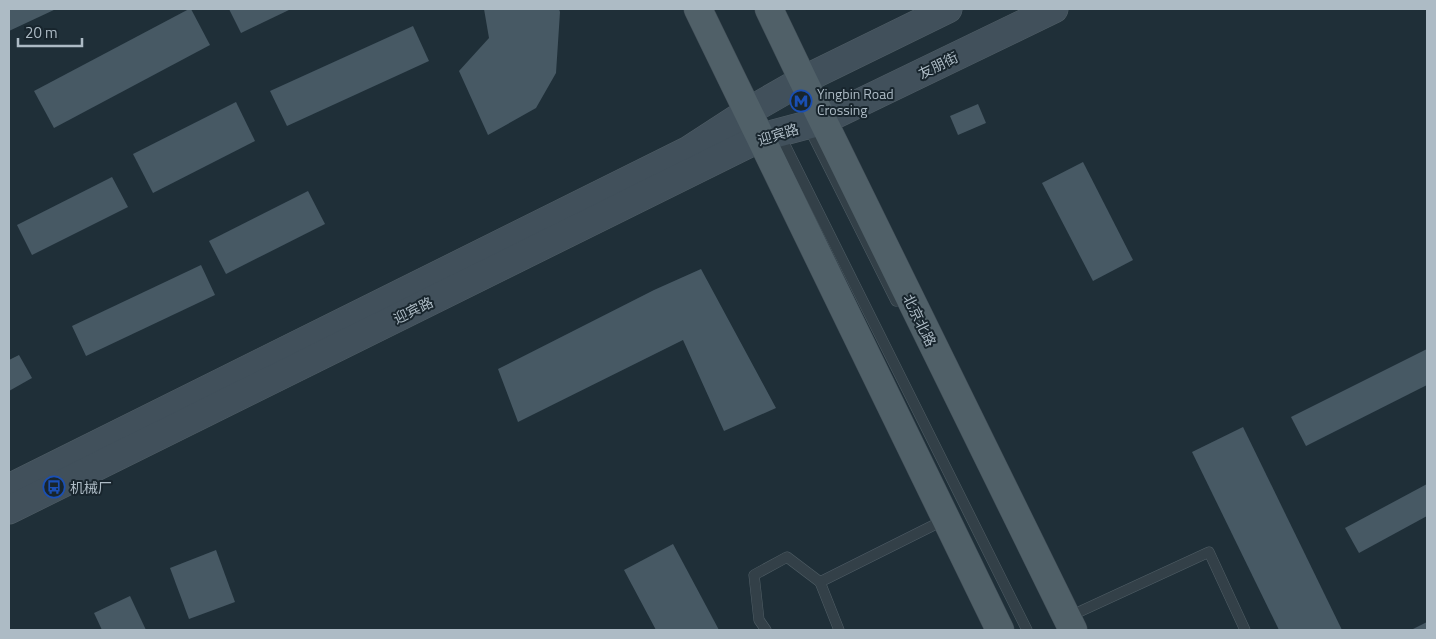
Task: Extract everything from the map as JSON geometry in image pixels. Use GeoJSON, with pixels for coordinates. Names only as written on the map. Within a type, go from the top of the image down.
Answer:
{"type":"FeatureCollection","features":[{"type":"Feature","properties":{"kind":"main road"},"geometry":{"type":"LineString","coordinates":[[698,9],[749,112],[770,135],[945,520],[1000,630]]}},
{"type":"Feature","properties":{"kind":"main road","name":"北京北路"},"geometry":{"type":"LineString","coordinates":[[769,9],[803,80],[815,123],[1063,620]]}},
{"type":"Feature","properties":{"kind":"main road"},"geometry":{"type":"LineString","coordinates":[[803,80],[948,9]]}},
{"type":"Feature","properties":{"kind":"main road","name":"友朋街"},"geometry":{"type":"LineString","coordinates":[[815,123],[1054,9]]}},
{"type":"Feature","properties":{"kind":"main road","name":"迎宾路"},"geometry":{"type":"LineString","coordinates":[[9,488],[689,150],[803,80]]}},
{"type":"Feature","properties":{"kind":"main road","name":"迎宾路"},"geometry":{"type":"LineString","coordinates":[[9,510],[770,135],[815,123]]}},
{"type":"Feature","properties":{"kind":"lane"},"geometry":{"type":"LineString","coordinates":[[815,123],[901,311]]}},
{"type":"Feature","properties":{"kind":"lane"},"geometry":{"type":"LineString","coordinates":[[770,135],[1027,630]]}},
{"type":"Feature","properties":{"kind":"lane"},"geometry":{"type":"LineString","coordinates":[[820,582],[945,520]]}},
{"type":"Feature","properties":{"kind":"lane"},"geometry":{"type":"LineString","coordinates":[[1063,620],[1209,552],[1245,630]]}},
{"type":"Feature","properties":{"kind":"lane"},"geometry":{"type":"LineString","coordinates":[[766,630],[759,620],[754,575],[787,557],[820,582],[839,630]]}},
{"type":"Feature","properties":{"kind":"building"},"geometry":{"type":"Polygon","coordinates":[[[9,9],[56,9],[9,31],[9,9]]]}},
{"type":"Feature","properties":{"kind":"building"},"geometry":{"type":"Polygon","coordinates":[[[191,9],[210,45],[54,128],[34,91],[191,9]]]}},
{"type":"Feature","properties":{"kind":"building"},"geometry":{"type":"Polygon","coordinates":[[[229,9],[291,9],[241,33],[229,9]]]}},
{"type":"Feature","properties":{"kind":"building"},"geometry":{"type":"Polygon","coordinates":[[[484,9],[559,9],[560,12],[556,73],[536,108],[488,135],[459,71],[489,38],[484,9]]]}},
{"type":"Feature","properties":{"kind":"building"},"geometry":{"type":"Polygon","coordinates":[[[413,26],[429,61],[287,126],[270,91],[413,26]]]}},
{"type":"Feature","properties":{"kind":"building"},"geometry":{"type":"Polygon","coordinates":[[[236,102],[255,141],[153,193],[133,154],[236,102]]]}},
{"type":"Feature","properties":{"kind":"building"},"geometry":{"type":"Polygon","coordinates":[[[978,104],[986,123],[958,135],[950,116],[978,104]]]}},
{"type":"Feature","properties":{"kind":"building"},"geometry":{"type":"Polygon","coordinates":[[[1083,162],[1133,260],[1093,281],[1042,183],[1083,162]]]}},
{"type":"Feature","properties":{"kind":"building"},"geometry":{"type":"Polygon","coordinates":[[[112,177],[128,207],[32,255],[17,225],[112,177]]]}},
{"type":"Feature","properties":{"kind":"building"},"geometry":{"type":"Polygon","coordinates":[[[308,191],[325,224],[226,274],[209,241],[308,191]]]}},
{"type":"Feature","properties":{"kind":"building"},"geometry":{"type":"Polygon","coordinates":[[[201,265],[215,295],[86,356],[72,326],[201,265]]]}},
{"type":"Feature","properties":{"kind":"building"},"geometry":{"type":"Polygon","coordinates":[[[701,269],[776,408],[724,431],[683,340],[518,422],[498,369],[654,290],[701,269]]]}},
{"type":"Feature","properties":{"kind":"building"},"geometry":{"type":"Polygon","coordinates":[[[1427,349],[1427,385],[1306,446],[1291,417],[1427,349]]]}},
{"type":"Feature","properties":{"kind":"building"},"geometry":{"type":"Polygon","coordinates":[[[19,355],[32,378],[9,391],[9,360],[19,355]]]}},
{"type":"Feature","properties":{"kind":"building"},"geometry":{"type":"Polygon","coordinates":[[[1243,427],[1342,630],[1279,630],[1192,452],[1243,427]]]}},
{"type":"Feature","properties":{"kind":"building"},"geometry":{"type":"Polygon","coordinates":[[[1427,484],[1427,516],[1359,553],[1345,528],[1427,484]]]}},
{"type":"Feature","properties":{"kind":"building"},"geometry":{"type":"Polygon","coordinates":[[[673,544],[719,630],[656,630],[624,570],[673,544]]]}},
{"type":"Feature","properties":{"kind":"building"},"geometry":{"type":"Polygon","coordinates":[[[216,550],[235,602],[189,619],[170,568],[216,550]]]}},
{"type":"Feature","properties":{"kind":"building"},"geometry":{"type":"Polygon","coordinates":[[[130,596],[146,630],[102,630],[94,613],[130,596]]]}},
{"type":"Feature","properties":{"kind":"building"},"geometry":{"type":"Polygon","coordinates":[[[1427,622],[1427,630],[1411,630],[1427,622]]]}},
{"type":"Feature","properties":{"kind":"place","name":"Yingbin Road Crossing"},"geometry":{"type":"Point","coordinates":[801,101]}},
{"type":"Feature","properties":{"kind":"place","name":"机械厂"},"geometry":{"type":"Point","coordinates":[54,487]}}]}
